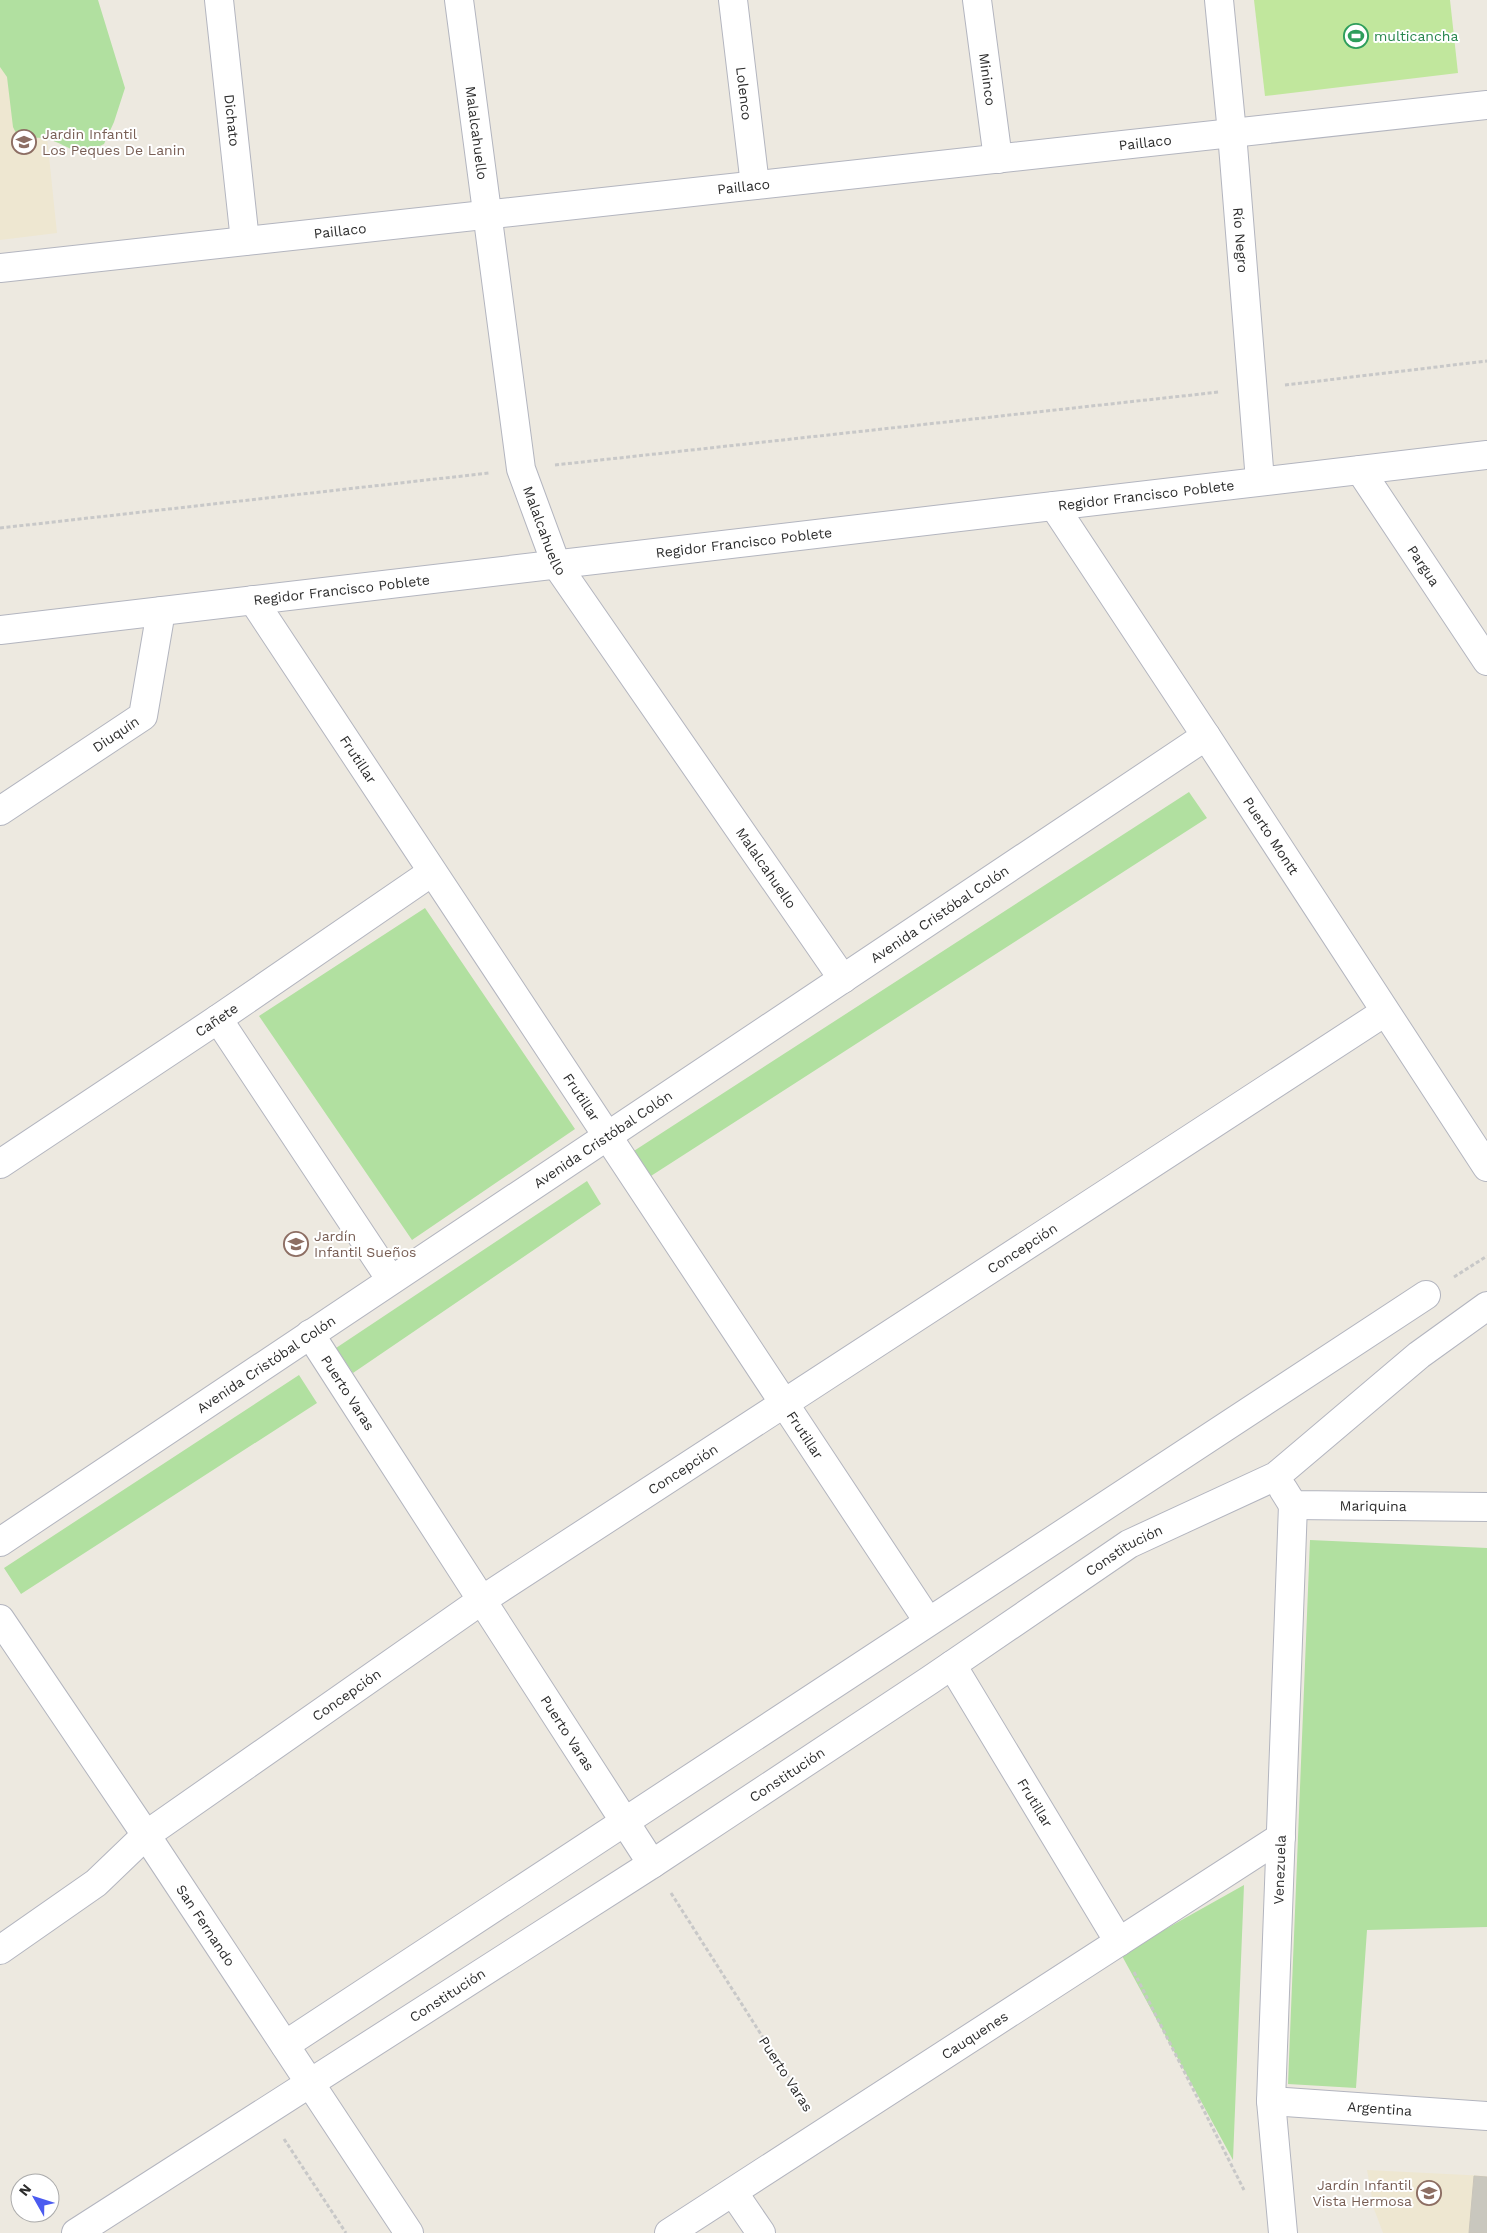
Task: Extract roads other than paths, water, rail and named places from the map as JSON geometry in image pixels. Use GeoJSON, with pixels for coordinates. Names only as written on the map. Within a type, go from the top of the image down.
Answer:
{"type":"FeatureCollection","features":[{"type":"Feature","properties":{"kind":"street","name":"Dichato"},"geometry":{"type":"LineString","coordinates":[[219,0],[245,241]]}},
{"type":"Feature","properties":{"kind":"street","name":"Malalcahuello"},"geometry":{"type":"LineString","coordinates":[[459,0],[521,469],[556,564],[843,979]]}},
{"type":"Feature","properties":{"kind":"street","name":"Lolenco"},"geometry":{"type":"LineString","coordinates":[[733,0],[755,185]]}},
{"type":"Feature","properties":{"kind":"street","name":"Mininco"},"geometry":{"type":"LineString","coordinates":[[977,0],[998,159]]}},
{"type":"Feature","properties":{"kind":"street","name":"Río Negro"},"geometry":{"type":"LineString","coordinates":[[1219,0],[1232,133],[1260,481]]}},
{"type":"Feature","properties":{"kind":"street","name":"Paillaco"},"geometry":{"type":"LineString","coordinates":[[0,268],[1487,105]]}},
{"type":"Feature","properties":{"kind":"street","name":"Regidor Francisco Poblete"},"geometry":{"type":"LineString","coordinates":[[0,630],[1487,455]]}},
{"type":"Feature","properties":{"kind":"street","name":"Pargua"},"geometry":{"type":"LineString","coordinates":[[1360,470],[1487,661]]}},
{"type":"Feature","properties":{"kind":"street","name":"Puerto Montt"},"geometry":{"type":"LineString","coordinates":[[1054,506],[1487,1167]]}},
{"type":"Feature","properties":{"kind":"street","name":"Frutillar"},"geometry":{"type":"LineString","coordinates":[[253,600],[928,1621]]}},
{"type":"Feature","properties":{"kind":"street","name":"Diuquín"},"geometry":{"type":"LineString","coordinates":[[0,810],[143,716],[161,611]]}},
{"type":"Feature","properties":{"kind":"street","name":"Avenida Cristóbal Colón"},"geometry":{"type":"LineString","coordinates":[[0,1542],[1206,736]]}},
{"type":"Feature","properties":{"kind":"street","name":"Cañete"},"geometry":{"type":"LineString","coordinates":[[0,1164],[218,1019],[432,872]]}},
{"type":"Feature","properties":{"kind":"street","name":"Concepción"},"geometry":{"type":"LineString","coordinates":[[0,1950],[96,1883],[146,1834],[482,1600],[1385,1012]]}},
{"type":"Feature","properties":{"kind":"street"},"geometry":{"type":"LineString","coordinates":[[218,1019],[391,1280]]}},
{"type":"Feature","properties":{"kind":"street"},"geometry":{"type":"LineString","coordinates":[[285,2045],[624,1820],[1426,1296]]}},
{"type":"Feature","properties":{"kind":"street","name":"Constitución"},"geometry":{"type":"LineString","coordinates":[[76,2233],[652,1864],[952,1665],[1129,1544],[1276,1476],[1419,1355],[1487,1306]]}},
{"type":"Feature","properties":{"kind":"street","name":"Puerto Varas"},"geometry":{"type":"LineString","coordinates":[[310,1334],[652,1864]]}},
{"type":"Feature","properties":{"kind":"street"},"geometry":{"type":"LineString","coordinates":[[1276,1476],[1293,1505]]}},
{"type":"Feature","properties":{"kind":"street","name":"Mariquina"},"geometry":{"type":"LineString","coordinates":[[1293,1505],[1487,1507]]}},
{"type":"Feature","properties":{"kind":"street","name":"Venezuela"},"geometry":{"type":"LineString","coordinates":[[1283,2233],[1271,2100],[1293,1505]]}},
{"type":"Feature","properties":{"kind":"street","name":"San Fernando"},"geometry":{"type":"LineString","coordinates":[[0,1619],[146,1834],[409,2233]]}},
{"type":"Feature","properties":{"kind":"street","name":"Frutillar"},"geometry":{"type":"LineString","coordinates":[[952,1665],[1119,1942]]}},
{"type":"Feature","properties":{"kind":"street","name":"Cauquenes"},"geometry":{"type":"LineString","coordinates":[[669,2233],[1281,1837]]}},
{"type":"Feature","properties":{"kind":"street","name":"Argentina"},"geometry":{"type":"LineString","coordinates":[[1271,2100],[1487,2116]]}},
{"type":"Feature","properties":{"kind":"street"},"geometry":{"type":"LineString","coordinates":[[733,2192],[761,2233]]}},
{"type":"Feature","properties":{"kind":"place","name":"multicancha"},"geometry":{"type":"Point","coordinates":[1356,36]}},
{"type":"Feature","properties":{"kind":"place","name":"Jardin Infantil Los Peques De Lanin"},"geometry":{"type":"Point","coordinates":[24,142]}},
{"type":"Feature","properties":{"kind":"place","name":"Jardín Infantil Sueños"},"geometry":{"type":"Point","coordinates":[296,1244]}},
{"type":"Feature","properties":{"kind":"place","name":"Jardín Infantil Vista Hermosa"},"geometry":{"type":"Point","coordinates":[1429,2193]}}]}
